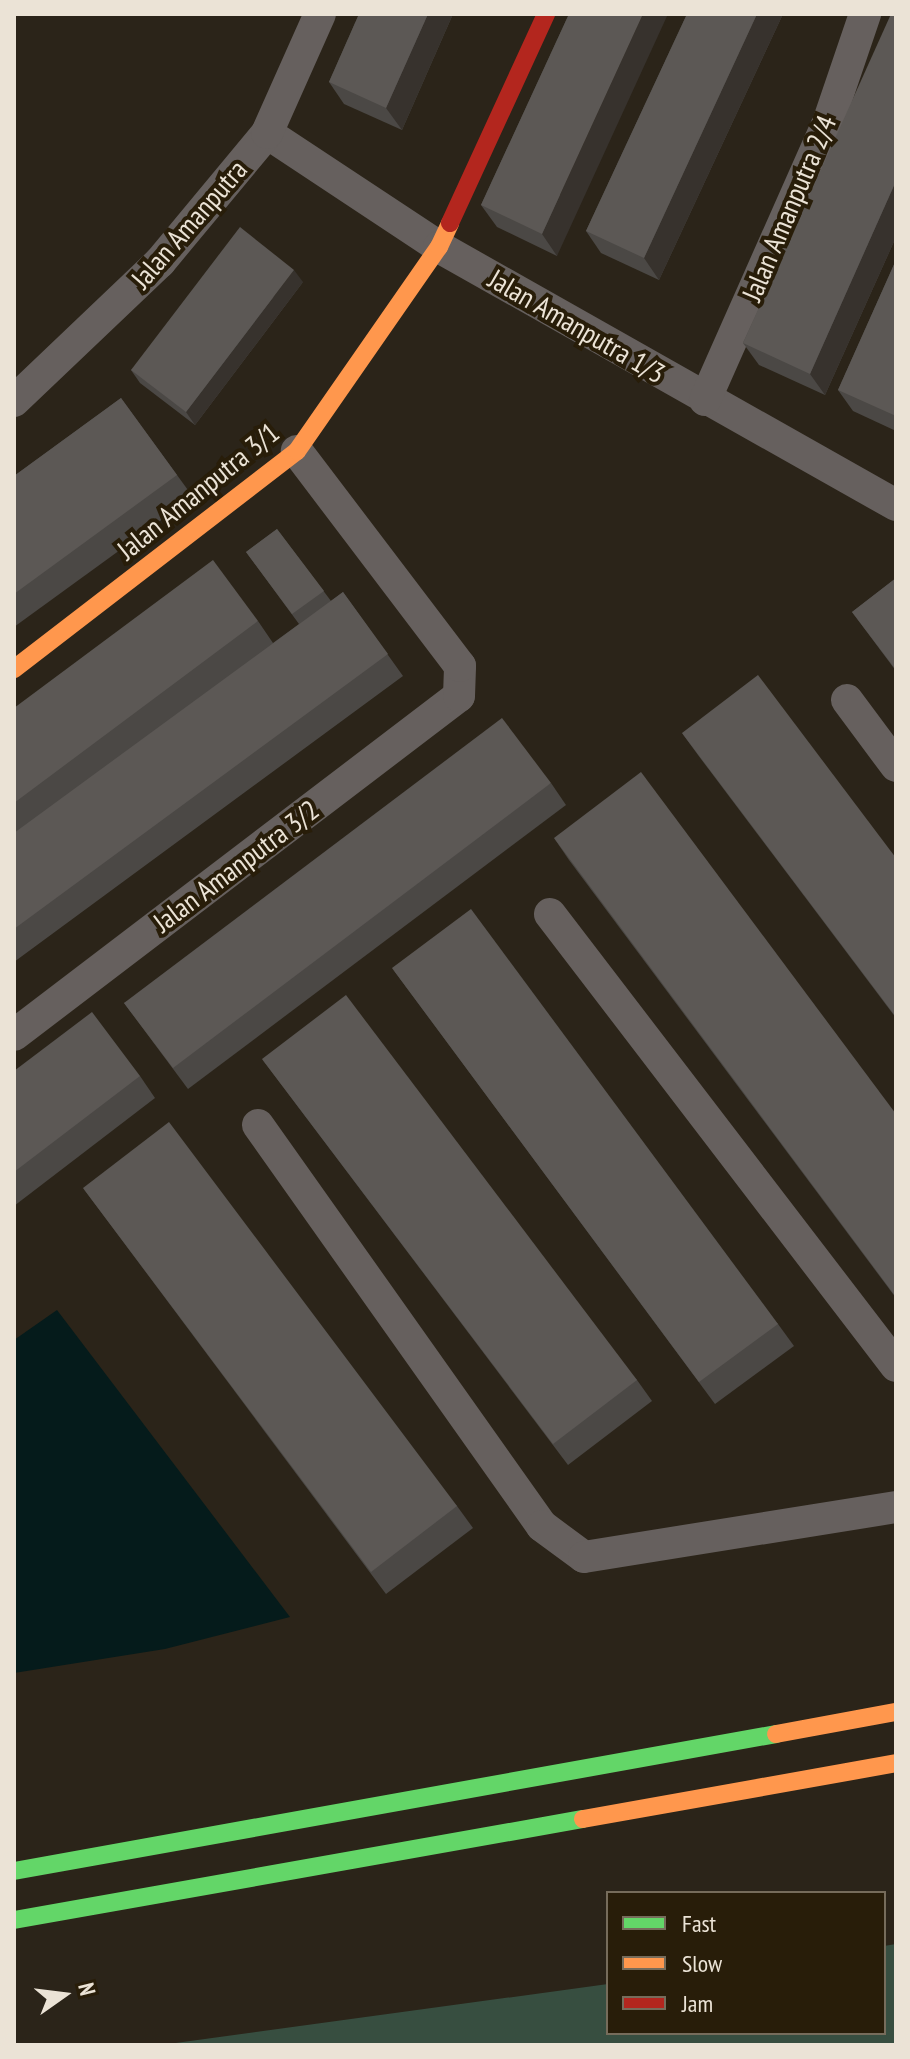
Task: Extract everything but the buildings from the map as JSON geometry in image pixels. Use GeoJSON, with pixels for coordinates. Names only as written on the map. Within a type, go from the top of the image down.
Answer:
{"type":"FeatureCollection","features":[{"type":"Feature","properties":{"kind":"main road","name":"Jalan Amanputra 3/1"},"geometry":{"type":"LineString","coordinates":[[14,669],[297,451],[439,247],[546,14]]}},
{"type":"Feature","properties":{"kind":"main road"},"geometry":{"type":"LineString","coordinates":[[14,1871],[896,1712]]}},
{"type":"Feature","properties":{"kind":"main road"},"geometry":{"type":"LineString","coordinates":[[14,1920],[896,1763]]}},
{"type":"Feature","properties":{"kind":"street","name":"Jalan Amanputra"},"geometry":{"type":"LineString","coordinates":[[14,401],[160,262],[267,133],[320,14]]}},
{"type":"Feature","properties":{"kind":"street","name":"Jalan Amanputra 2/4"},"geometry":{"type":"LineString","coordinates":[[705,400],[829,120],[865,14]]}},
{"type":"Feature","properties":{"kind":"street","name":"Jalan Amanputra 1/3"},"geometry":{"type":"LineString","coordinates":[[267,133],[439,247],[705,400],[896,505]]}},
{"type":"Feature","properties":{"kind":"street","name":"Jalan Amanputra 3/2"},"geometry":{"type":"LineString","coordinates":[[14,1035],[459,696],[460,666],[297,451]]}},
{"type":"Feature","properties":{"kind":"street"},"geometry":{"type":"LineString","coordinates":[[847,700],[896,766]]}},
{"type":"Feature","properties":{"kind":"street"},"geometry":{"type":"LineString","coordinates":[[550,914],[896,1366]]}},
{"type":"Feature","properties":{"kind":"street"},"geometry":{"type":"LineString","coordinates":[[258,1125],[542,1526],[584,1557],[896,1507]]}},
{"type":"Feature","properties":{"kind":"green space"},"geometry":{"type":"Polygon","coordinates":[[[896,1944],[896,2045],[161,2045],[606,1984],[606,2035],[886,2035],[886,1946],[896,1944]]]}},
{"type":"Feature","properties":{"kind":"water"},"geometry":{"type":"Polygon","coordinates":[[[57,1310],[290,1617],[165,1649],[14,1673],[14,1340],[57,1310]]]}},
{"type":"Feature","properties":{"kind":"traffic: fast"},"geometry":{"type":"LineString","coordinates":[[14,1871],[776,1734]]}},
{"type":"Feature","properties":{"kind":"traffic: fast"},"geometry":{"type":"LineString","coordinates":[[14,1920],[583,1819]]}},
{"type":"Feature","properties":{"kind":"traffic: slow"},"geometry":{"type":"LineString","coordinates":[[14,669],[297,451],[439,247],[450,223]]}},
{"type":"Feature","properties":{"kind":"traffic: slow"},"geometry":{"type":"LineString","coordinates":[[776,1734],[896,1712]]}},
{"type":"Feature","properties":{"kind":"traffic: slow"},"geometry":{"type":"LineString","coordinates":[[583,1819],[896,1763]]}},
{"type":"Feature","properties":{"kind":"traffic: jam"},"geometry":{"type":"LineString","coordinates":[[450,223],[546,14]]}}]}
